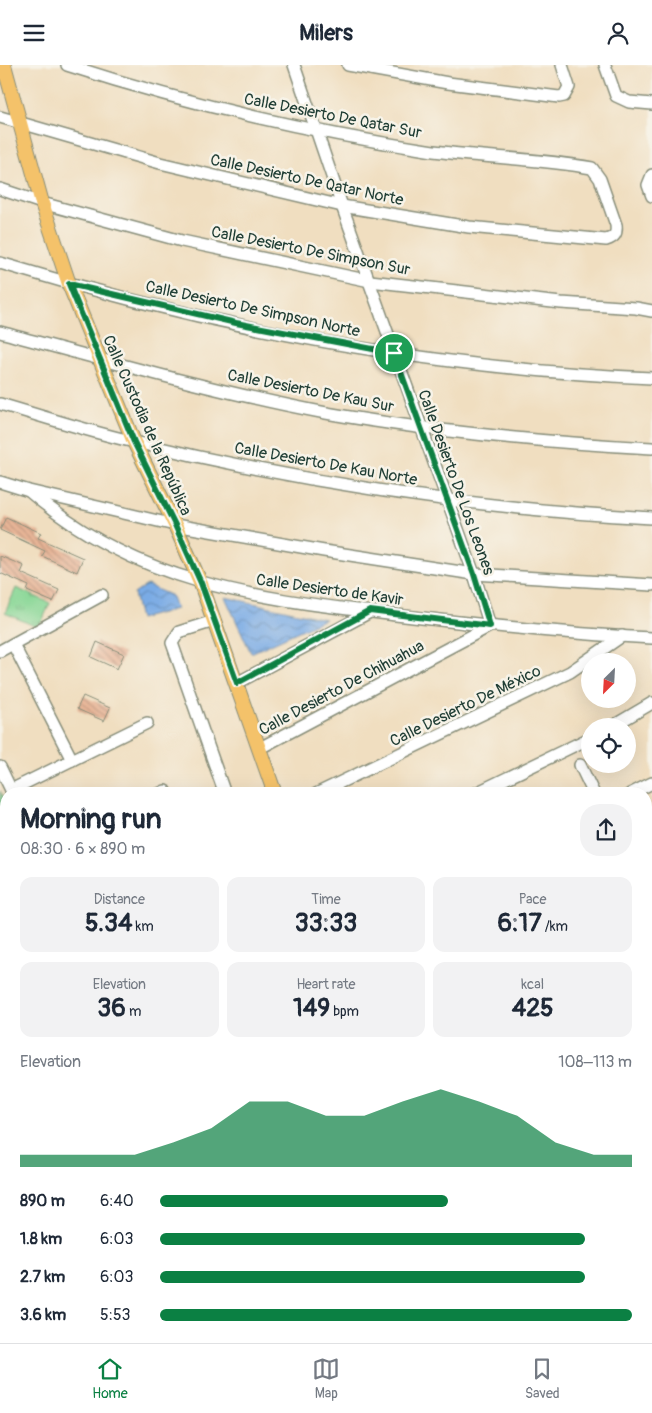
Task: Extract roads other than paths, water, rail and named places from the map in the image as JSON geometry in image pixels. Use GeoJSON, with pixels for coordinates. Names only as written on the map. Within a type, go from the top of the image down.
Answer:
{"type":"FeatureCollection","features":[{"type":"Feature","properties":{"kind":"main road","name":"Calle Custodia de la República"},"geometry":{"type":"LineString","coordinates":[[4,65],[42,203],[69,284],[98,359],[134,442],[201,583],[274,787]]}},
{"type":"Feature","properties":{"kind":"street","name":"Calle Desierto De Qatar Sur"},"geometry":{"type":"LineString","coordinates":[[67,65],[138,87],[315,129],[427,150],[585,167],[597,172],[616,225],[617,233],[613,238]]}},
{"type":"Feature","properties":{"kind":"street","name":"Calle Desierto De Los Leones"},"geometry":{"type":"LineString","coordinates":[[294,65],[420,427],[474,574],[490,626]]}},
{"type":"Feature","properties":{"kind":"street"},"geometry":{"type":"LineString","coordinates":[[348,65],[448,83],[564,96],[569,87],[562,65]]}},
{"type":"Feature","properties":{"kind":"street"},"geometry":{"type":"LineString","coordinates":[[605,65],[616,97],[629,102],[652,104]]}},
{"type":"Feature","properties":{"kind":"street","name":"Calle Desierto De Qatar Norte"},"geometry":{"type":"LineString","coordinates":[[0,117],[160,163],[342,206],[468,227],[606,239],[613,238]]}},
{"type":"Feature","properties":{"kind":"street"},"geometry":{"type":"LineString","coordinates":[[652,175],[648,185],[652,196]]}},
{"type":"Feature","properties":{"kind":"street","name":"Calle Desierto De Simpson Sur"},"geometry":{"type":"LineString","coordinates":[[0,189],[42,203],[182,241],[370,281],[560,303],[636,308],[652,311]]}},
{"type":"Feature","properties":{"kind":"street","name":"Calle Desierto De Simpson Norte"},"geometry":{"type":"LineString","coordinates":[[0,263],[69,284],[236,323],[394,353],[539,371],[652,378]]}},
{"type":"Feature","properties":{"kind":"street","name":"Calle Desierto De Kau Sur"},"geometry":{"type":"LineString","coordinates":[[0,332],[98,359],[326,413],[420,427],[588,445],[652,448]]}},
{"type":"Feature","properties":{"kind":"street","name":"Calle Desierto De Kau Norte"},"geometry":{"type":"LineString","coordinates":[[0,404],[134,442],[285,474],[448,501],[581,514],[652,518]]}},
{"type":"Feature","properties":{"kind":"street","name":"Calle Desierto de Kavir"},"geometry":{"type":"LineString","coordinates":[[0,483],[175,525],[324,551],[474,574],[652,585]]}},
{"type":"Feature","properties":{"kind":"street","name":"Calle Desierto de Kavir"},"geometry":{"type":"LineString","coordinates":[[28,491],[56,515],[107,546],[145,564],[201,583],[271,598],[490,626],[652,638]]}},
{"type":"Feature","properties":{"kind":"street"},"geometry":{"type":"LineString","coordinates":[[0,651],[102,595]]}},
{"type":"Feature","properties":{"kind":"street"},"geometry":{"type":"LineString","coordinates":[[237,683],[370,611]]}},
{"type":"Feature","properties":{"kind":"street"},"geometry":{"type":"LineString","coordinates":[[214,621],[179,632],[172,643],[223,787]]}},
{"type":"Feature","properties":{"kind":"street","name":"Calle Desierto De Chihuahua"},"geometry":{"type":"LineString","coordinates":[[260,748],[490,626]]}},
{"type":"Feature","properties":{"kind":"street","name":"Calle Desierto De México"},"geometry":{"type":"LineString","coordinates":[[331,787],[570,672],[622,636]]}},
{"type":"Feature","properties":{"kind":"street"},"geometry":{"type":"LineString","coordinates":[[12,644],[72,760]]}},
{"type":"Feature","properties":{"kind":"street"},"geometry":{"type":"LineString","coordinates":[[627,718],[652,703]]}},
{"type":"Feature","properties":{"kind":"street"},"geometry":{"type":"LineString","coordinates":[[21,787],[147,723]]}},
{"type":"Feature","properties":{"kind":"street"},"geometry":{"type":"LineString","coordinates":[[488,787],[581,742]]}},
{"type":"Feature","properties":{"kind":"street"},"geometry":{"type":"LineString","coordinates":[[580,765],[591,787]]}},
{"type":"Feature","properties":{"kind":"street"},"geometry":{"type":"LineString","coordinates":[[0,767],[10,787]]}},
{"type":"Feature","properties":{"kind":"water"},"geometry":{"type":"Polygon","coordinates":[[[147,585],[172,596],[176,609],[140,619],[134,594],[147,585]]]}},
{"type":"Feature","properties":{"kind":"water"},"geometry":{"type":"Polygon","coordinates":[[[225,597],[325,619],[251,653],[225,597]]]}}]}
